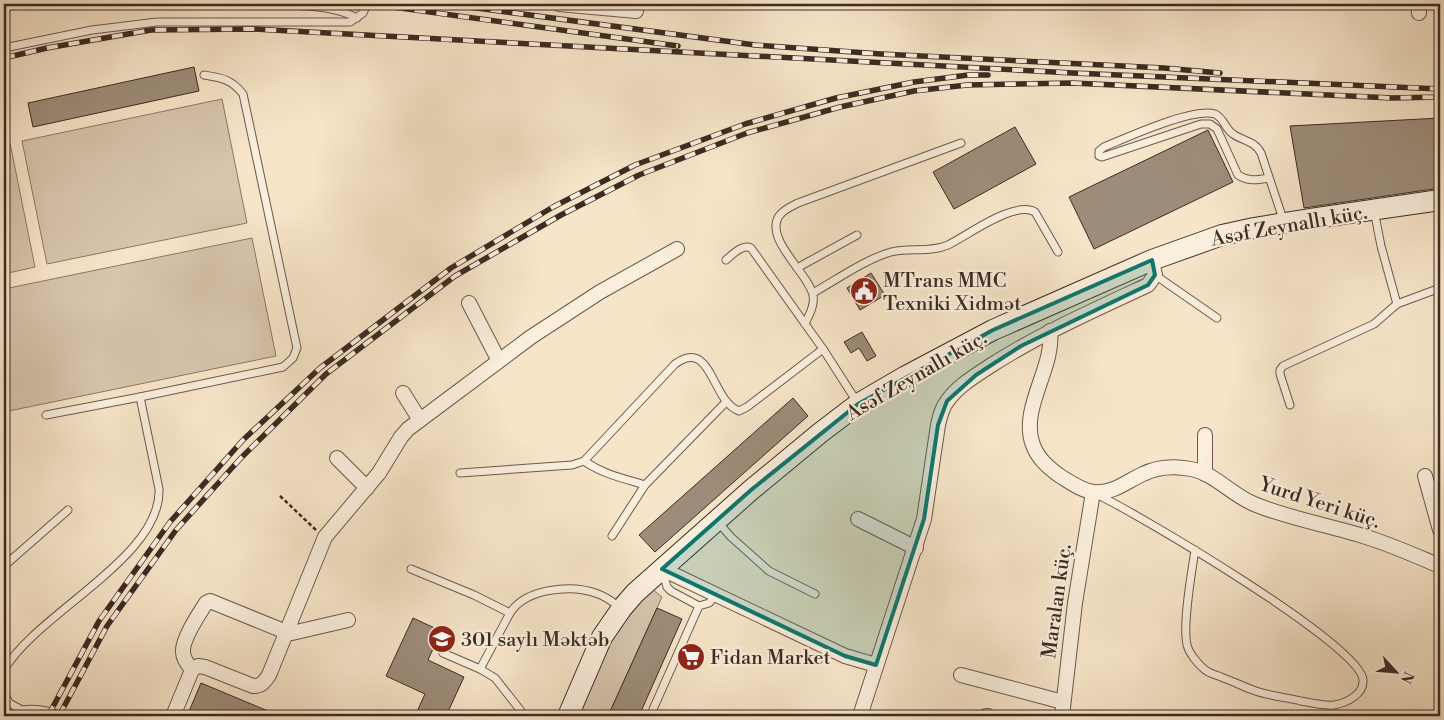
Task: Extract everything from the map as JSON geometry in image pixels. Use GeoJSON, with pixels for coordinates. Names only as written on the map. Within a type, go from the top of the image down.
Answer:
{"type":"FeatureCollection","features":[{"type":"Feature","properties":{"kind":"main road","name":"Asəf Zeynallı küç."},"geometry":{"type":"LineString","coordinates":[[568,716],[602,637],[635,593],[820,433],[858,404],[906,376],[994,330],[1153,268],[1222,235],[1284,223],[1440,200]]}},
{"type":"Feature","properties":{"kind":"street"},"geometry":{"type":"LineString","coordinates":[[559,4],[636,11]]}},
{"type":"Feature","properties":{"kind":"street"},"geometry":{"type":"LineString","coordinates":[[172,716],[192,670],[198,666],[253,686],[259,686],[264,682],[269,675],[325,537],[384,467],[401,437],[420,420],[531,337],[600,292],[677,249]]}},
{"type":"Feature","properties":{"kind":"street"},"geometry":{"type":"LineString","coordinates":[[860,716],[916,548],[924,519],[938,425],[947,401],[976,376],[1021,346],[1148,285],[1153,268]]}},
{"type":"Feature","properties":{"kind":"street"},"geometry":{"type":"LineString","coordinates":[[469,303],[499,361]]}},
{"type":"Feature","properties":{"kind":"street"},"geometry":{"type":"LineString","coordinates":[[1050,331],[1052,341],[1050,350],[1034,400],[1030,426],[1032,444],[1038,456],[1049,468],[1082,489],[1093,492]]}},
{"type":"Feature","properties":{"kind":"street"},"geometry":{"type":"LineString","coordinates":[[403,393],[420,420]]}},
{"type":"Feature","properties":{"kind":"street"},"geometry":{"type":"LineString","coordinates":[[1204,474],[1205,435]]}},
{"type":"Feature","properties":{"kind":"street"},"geometry":{"type":"LineString","coordinates":[[337,458],[367,488]]}},
{"type":"Feature","properties":{"kind":"street","name":"Yurd Yeri küç."},"geometry":{"type":"LineString","coordinates":[[1093,492],[1107,492],[1142,474],[1163,468],[1192,469],[1204,474],[1252,503],[1279,513],[1367,537],[1440,564]]}},
{"type":"Feature","properties":{"kind":"street"},"geometry":{"type":"LineString","coordinates":[[1425,476],[1440,530]]}},
{"type":"Feature","properties":{"kind":"street","name":"Maralan küç."},"geometry":{"type":"LineString","coordinates":[[1062,716],[1062,702],[1075,603],[1093,492]]}},
{"type":"Feature","properties":{"kind":"street"},"geometry":{"type":"LineString","coordinates":[[858,519],[916,548]]}},
{"type":"Feature","properties":{"kind":"street"},"geometry":{"type":"LineString","coordinates":[[662,569],[845,656],[876,665]]}},
{"type":"Feature","properties":{"kind":"street"},"geometry":{"type":"LineString","coordinates":[[192,670],[185,660],[183,652],[185,642],[206,603],[210,601],[286,632],[348,620]]}},
{"type":"Feature","properties":{"kind":"street"},"geometry":{"type":"LineString","coordinates":[[961,675],[1062,702]]}},
{"type":"Feature","properties":{"kind":"lane"},"geometry":{"type":"LineString","coordinates":[[276,4],[342,11],[357,18]]}},
{"type":"Feature","properties":{"kind":"lane"},"geometry":{"type":"LineString","coordinates":[[4,48],[92,30],[157,22],[340,24],[357,18],[367,4]]}},
{"type":"Feature","properties":{"kind":"lane"},"geometry":{"type":"LineString","coordinates":[[46,415],[140,398],[283,367],[293,358],[296,348],[243,94],[235,85],[224,79],[204,75]]}},
{"type":"Feature","properties":{"kind":"lane"},"geometry":{"type":"LineString","coordinates":[[1269,178],[1254,181],[1245,180],[1238,175],[1217,129],[1210,124],[1201,124],[1102,157],[1099,156],[1099,151],[1104,147],[1189,114],[1215,114],[1221,118],[1228,130],[1233,134],[1258,147],[1269,178],[1284,223]]}},
{"type":"Feature","properties":{"kind":"lane"},"geometry":{"type":"LineString","coordinates":[[805,324],[812,309],[813,293],[779,241],[776,224],[779,216],[798,203],[961,143]]}},
{"type":"Feature","properties":{"kind":"lane"},"geometry":{"type":"LineString","coordinates":[[813,293],[891,252],[946,246],[995,218],[1023,210],[1035,212],[1058,252]]}},
{"type":"Feature","properties":{"kind":"lane"},"geometry":{"type":"LineString","coordinates":[[1374,210],[1381,246],[1397,304]]}},
{"type":"Feature","properties":{"kind":"lane"},"geometry":{"type":"LineString","coordinates":[[797,268],[857,236]]}},
{"type":"Feature","properties":{"kind":"lane"},"geometry":{"type":"LineString","coordinates":[[726,260],[743,247],[751,248],[823,349],[858,404]]}},
{"type":"Feature","properties":{"kind":"lane"},"geometry":{"type":"LineString","coordinates":[[1153,268],[1217,318]]}},
{"type":"Feature","properties":{"kind":"lane"},"geometry":{"type":"LineString","coordinates":[[1290,405],[1280,374],[1283,366],[1374,324],[1397,304],[1440,288]]}},
{"type":"Feature","properties":{"kind":"lane"},"geometry":{"type":"LineString","coordinates":[[460,473],[572,465],[584,461],[675,364],[684,358],[698,359],[705,364],[722,398],[732,408],[739,410],[747,407],[823,349]]}},
{"type":"Feature","properties":{"kind":"lane"},"geometry":{"type":"LineString","coordinates":[[4,670],[12,657],[25,643],[111,569],[152,522],[160,500],[159,489],[140,398]]}},
{"type":"Feature","properties":{"kind":"lane"},"geometry":{"type":"LineString","coordinates":[[612,536],[645,484],[726,402]]}},
{"type":"Feature","properties":{"kind":"lane"},"geometry":{"type":"LineString","coordinates":[[584,461],[609,475],[645,484]]}},
{"type":"Feature","properties":{"kind":"lane"},"geometry":{"type":"LineString","coordinates":[[1093,492],[1195,550],[1322,634],[1360,670],[1363,680],[1360,691],[1351,700],[1334,705],[1310,703],[1254,691],[1204,670],[1188,648],[1187,641],[1186,626],[1195,550]]}},
{"type":"Feature","properties":{"kind":"lane"},"geometry":{"type":"LineString","coordinates":[[4,566],[68,510]]}},
{"type":"Feature","properties":{"kind":"lane"},"geometry":{"type":"LineString","coordinates":[[717,521],[731,538],[769,570],[815,594]]}},
{"type":"Feature","properties":{"kind":"lane"},"geometry":{"type":"LineString","coordinates":[[411,569],[474,595],[510,613]]}},
{"type":"Feature","properties":{"kind":"lane"},"geometry":{"type":"LineString","coordinates":[[662,569],[667,587],[677,596],[699,606],[709,603],[716,595]]}},
{"type":"Feature","properties":{"kind":"lane"},"geometry":{"type":"LineString","coordinates":[[480,669],[515,605],[525,598],[538,593],[557,590],[588,591],[609,599],[622,608]]}},
{"type":"Feature","properties":{"kind":"lane"},"geometry":{"type":"LineString","coordinates":[[650,716],[699,606]]}},
{"type":"Feature","properties":{"kind":"lane"},"geometry":{"type":"LineString","coordinates":[[443,653],[480,669],[495,678],[521,712]]}},
{"type":"Feature","properties":{"kind":"lane"},"geometry":{"type":"LineString","coordinates":[[4,692],[9,703],[20,713],[32,708],[61,716]]}},
{"type":"Feature","properties":{"kind":"path"},"geometry":{"type":"LineString","coordinates":[[280,496],[308,524],[325,537]]}},
{"type":"Feature","properties":{"kind":"highlighted area"},"geometry":{"type":"Polygon","coordinates":[[[1152,260],[1155,275],[1148,285],[1021,346],[976,375],[947,401],[938,425],[924,519],[876,665],[845,656],[662,569],[751,490],[858,404],[993,330],[1152,260]]]}},
{"type":"Feature","properties":{"kind":"shaded area"},"geometry":{"type":"Polygon","coordinates":[[[222,99],[247,223],[47,264],[22,141],[222,99]]]}},
{"type":"Feature","properties":{"kind":"shaded area"},"geometry":{"type":"Polygon","coordinates":[[[10,143],[35,267],[4,274],[4,145],[10,143]]]}},
{"type":"Feature","properties":{"kind":"shaded area"},"geometry":{"type":"Polygon","coordinates":[[[252,238],[276,356],[4,412],[4,289],[252,238]]]}},
{"type":"Feature","properties":{"kind":"shaded area"},"geometry":{"type":"Polygon","coordinates":[[[652,589],[662,597],[608,716],[578,716],[611,640],[627,617],[652,589]]]}},
{"type":"Feature","properties":{"kind":"building"},"geometry":{"type":"Polygon","coordinates":[[[194,67],[199,91],[33,127],[28,103],[194,67]]]}},
{"type":"Feature","properties":{"kind":"building"},"geometry":{"type":"Polygon","coordinates":[[[1440,118],[1440,188],[1304,208],[1290,126],[1440,118]]]}},
{"type":"Feature","properties":{"kind":"building"},"geometry":{"type":"Polygon","coordinates":[[[1015,127],[1036,164],[954,209],[933,172],[1015,127]]]}},
{"type":"Feature","properties":{"kind":"building"},"geometry":{"type":"Polygon","coordinates":[[[1208,130],[1233,182],[1094,249],[1069,197],[1208,130]]]}},
{"type":"Feature","properties":{"kind":"building"},"geometry":{"type":"Polygon","coordinates":[[[871,273],[885,295],[860,310],[847,288],[871,273]]]}},
{"type":"Feature","properties":{"kind":"building"},"geometry":{"type":"Polygon","coordinates":[[[862,332],[876,356],[867,361],[859,348],[851,353],[844,342],[862,332]]]}},
{"type":"Feature","properties":{"kind":"building"},"geometry":{"type":"Polygon","coordinates":[[[793,398],[808,416],[655,552],[639,535],[793,398]]]}},
{"type":"Feature","properties":{"kind":"building"},"geometry":{"type":"Polygon","coordinates":[[[657,608],[682,619],[639,716],[608,716],[657,608]]]}},
{"type":"Feature","properties":{"kind":"building"},"geometry":{"type":"Polygon","coordinates":[[[413,618],[441,631],[428,660],[464,677],[446,716],[415,716],[425,694],[386,676],[413,618]]]}},
{"type":"Feature","properties":{"kind":"building"},"geometry":{"type":"Polygon","coordinates":[[[201,683],[280,716],[187,716],[201,683]]]}},
{"type":"Feature","properties":{"kind":"railway"},"geometry":{"type":"LineString","coordinates":[[371,4],[678,46]]}},
{"type":"Feature","properties":{"kind":"railway"},"geometry":{"type":"LineString","coordinates":[[447,4],[755,45],[881,54],[1164,68],[1220,73]]}},
{"type":"Feature","properties":{"kind":"railway"},"geometry":{"type":"LineString","coordinates":[[4,58],[47,48],[151,30],[252,29],[1073,73],[1440,89]]}},
{"type":"Feature","properties":{"kind":"railway"},"geometry":{"type":"LineString","coordinates":[[48,716],[99,621],[170,522],[243,440],[320,368],[451,268],[553,207],[635,165],[745,124],[836,98],[914,82],[968,75],[988,75]]}},
{"type":"Feature","properties":{"kind":"railway"},"geometry":{"type":"LineString","coordinates":[[59,716],[107,626],[176,530],[240,459],[326,374],[455,276],[561,215],[639,175],[747,133],[840,107],[914,91],[967,85],[1072,83],[1392,98],[1440,97]]}},
{"type":"Feature","properties":{"kind":"place","name":"MTrans MMC Texniki Xidmət"},"geometry":{"type":"Point","coordinates":[864,291]}},
{"type":"Feature","properties":{"kind":"place","name":"301 saylı Məktəb"},"geometry":{"type":"Point","coordinates":[442,639]}},
{"type":"Feature","properties":{"kind":"place","name":"Fidan Market"},"geometry":{"type":"Point","coordinates":[691,657]}}]}
